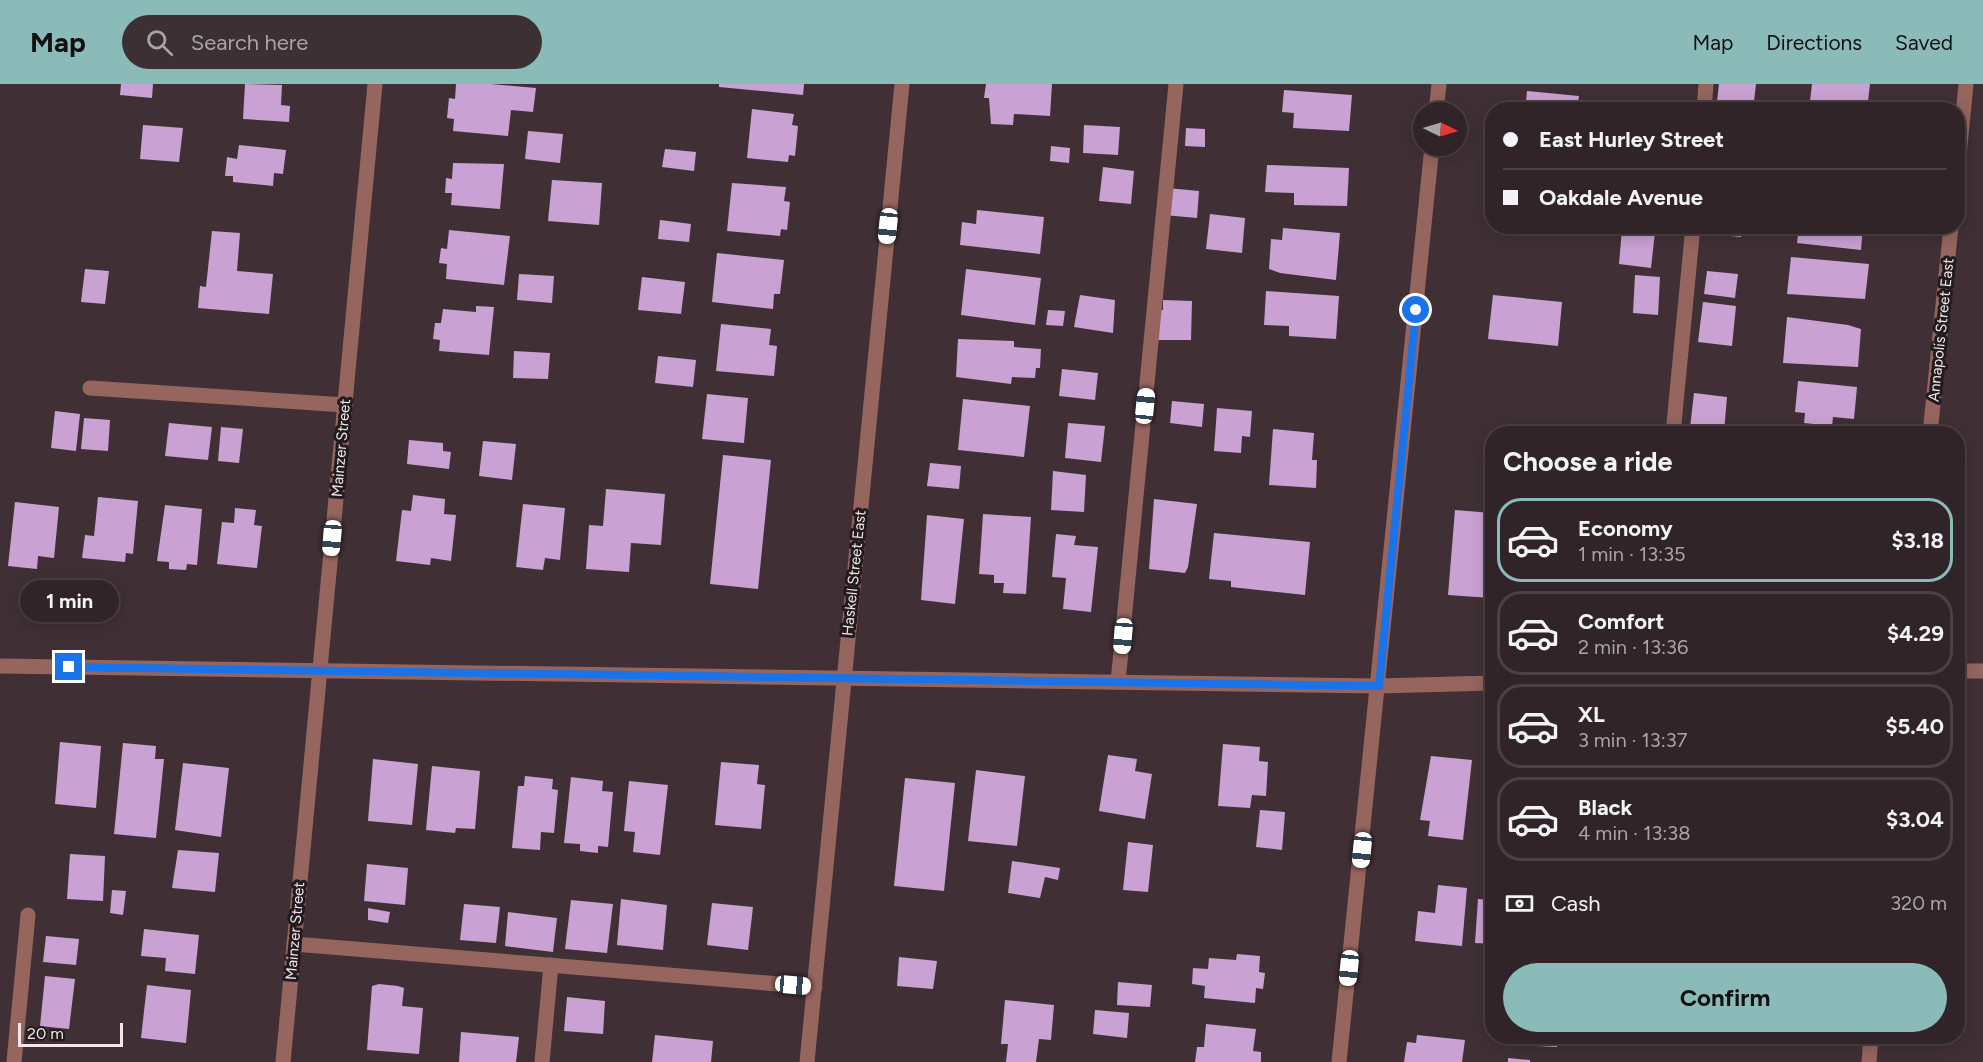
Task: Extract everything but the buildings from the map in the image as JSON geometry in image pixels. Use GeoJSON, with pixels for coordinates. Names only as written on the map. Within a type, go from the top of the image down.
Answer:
{"type":"FeatureCollection","features":[{"type":"Feature","properties":{"kind":"street","name":"Mainzer Street"},"geometry":{"type":"LineString","coordinates":[[283,1062],[375,84]]}},
{"type":"Feature","properties":{"kind":"street","name":"Haskell Street East"},"geometry":{"type":"LineString","coordinates":[[807,1062],[902,84]]}},
{"type":"Feature","properties":{"kind":"street"},"geometry":{"type":"LineString","coordinates":[[1118,682],[1176,84]]}},
{"type":"Feature","properties":{"kind":"street"},"geometry":{"type":"LineString","coordinates":[[1437,102],[1438,84]]}},
{"type":"Feature","properties":{"kind":"street"},"geometry":{"type":"LineString","coordinates":[[1705,102],[1706,84]]}},
{"type":"Feature","properties":{"kind":"street"},"geometry":{"type":"LineString","coordinates":[[1964,102],[1966,84]]}},
{"type":"Feature","properties":{"kind":"street"},"geometry":{"type":"LineString","coordinates":[[1339,1062],[1379,686],[1431,156]]}},
{"type":"Feature","properties":{"kind":"street"},"geometry":{"type":"LineString","coordinates":[[1674,426],[1692,234]]}},
{"type":"Feature","properties":{"kind":"street","name":"Annapolis Street East"},"geometry":{"type":"LineString","coordinates":[[1931,426],[1950,234]]}},
{"type":"Feature","properties":{"kind":"street"},"geometry":{"type":"LineString","coordinates":[[90,388],[345,405]]}},
{"type":"Feature","properties":{"kind":"street"},"geometry":{"type":"LineString","coordinates":[[0,666],[1379,686],[1485,683]]}},
{"type":"Feature","properties":{"kind":"street"},"geometry":{"type":"LineString","coordinates":[[1965,671],[1983,671]]}},
{"type":"Feature","properties":{"kind":"street"},"geometry":{"type":"LineString","coordinates":[[14,1062],[28,915]]}},
{"type":"Feature","properties":{"kind":"street"},"geometry":{"type":"LineString","coordinates":[[294,944],[815,987]]}},
{"type":"Feature","properties":{"kind":"street"},"geometry":{"type":"LineString","coordinates":[[542,1062],[551,965]]}},
{"type":"Feature","properties":{"kind":"street"},"geometry":{"type":"LineString","coordinates":[[1869,1062],[1870,1044]]}},
{"type":"Feature","properties":{"kind":"route"},"geometry":{"type":"LineString","coordinates":[[69,667],[1379,686],[1416,310]]}}]}
